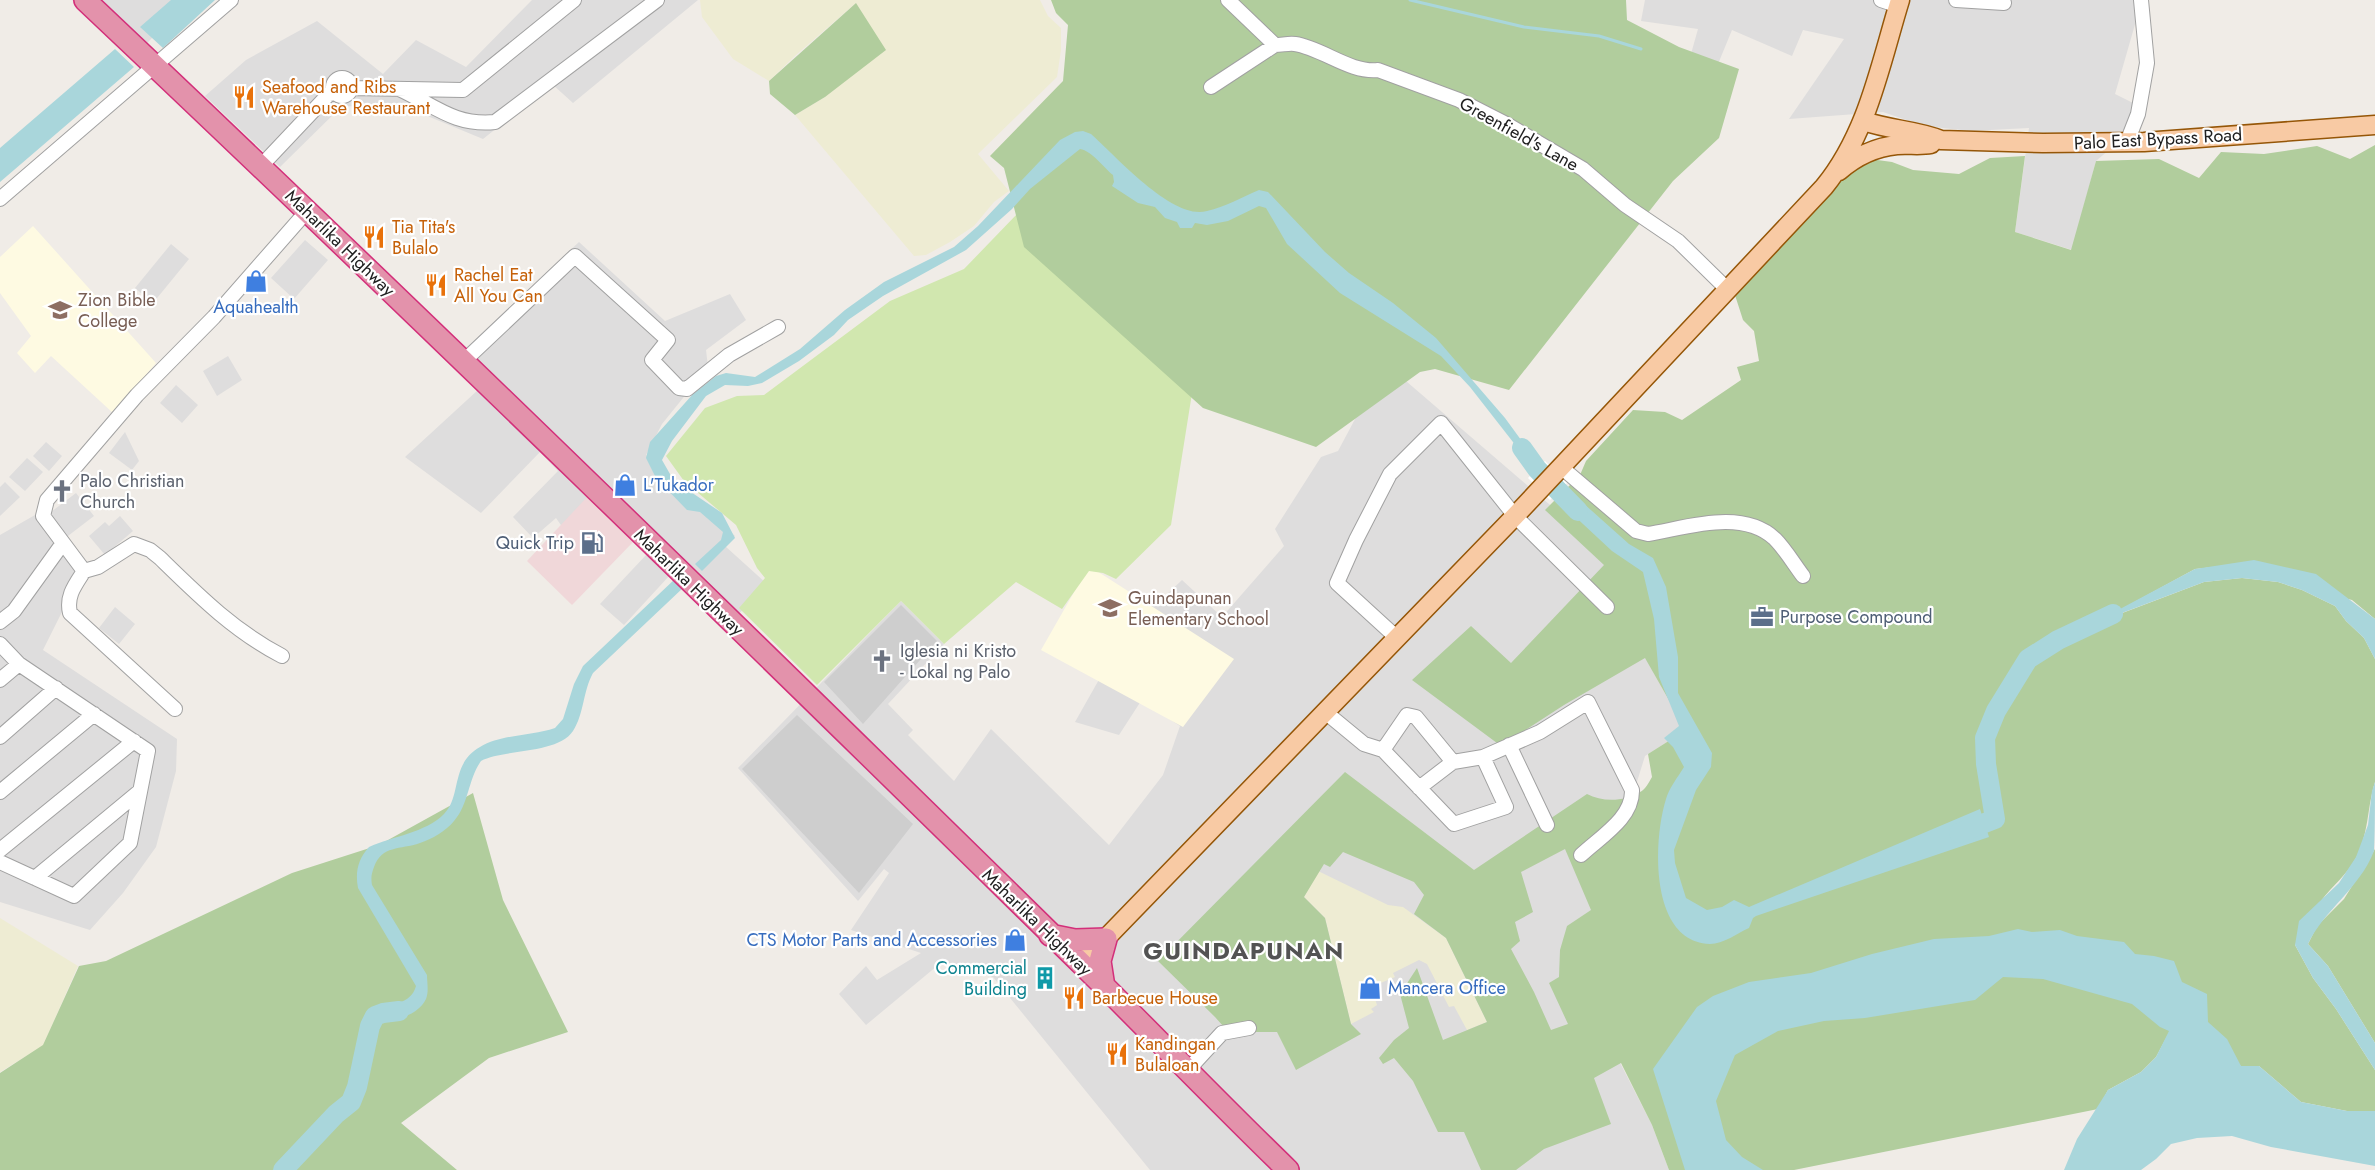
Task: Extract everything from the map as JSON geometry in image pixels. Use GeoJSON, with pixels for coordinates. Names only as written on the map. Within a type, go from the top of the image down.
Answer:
{"type":"FeatureCollection","features":[{"type":"Feature","properties":{"kind":"highway","name":"Maharlika Highway"},"geometry":{"type":"LineString","coordinates":[[85,0],[261,166],[463,362],[1081,964],[1288,1170]]}},
{"type":"Feature","properties":{"kind":"highway"},"geometry":{"type":"LineString","coordinates":[[1050,935],[1075,940],[1106,939],[1100,961],[1104,987]]}},
{"type":"Feature","properties":{"kind":"main road"},"geometry":{"type":"LineString","coordinates":[[1081,964],[1515,516],[1831,178],[1855,141],[1864,121],[1893,2]]}},
{"type":"Feature","properties":{"kind":"main road","name":"Palo East Bypass Road"},"geometry":{"type":"LineString","coordinates":[[1864,121],[1941,140],[2043,143],[2127,142],[2375,125]]}},
{"type":"Feature","properties":{"kind":"main road","name":"Palo East Bypass Road"},"geometry":{"type":"LineString","coordinates":[[1855,141],[1858,151],[1898,145],[1929,145],[1941,140]]}},
{"type":"Feature","properties":{"kind":"main road","name":"Palo East Bypass Road"},"geometry":{"type":"LineString","coordinates":[[1831,178],[1849,162],[1876,149]]}},
{"type":"Feature","properties":{"kind":"street"},"geometry":{"type":"LineString","coordinates":[[0,199],[156,67],[231,0]]}},
{"type":"Feature","properties":{"kind":"street"},"geometry":{"type":"LineString","coordinates":[[261,166],[329,94],[335,93],[333,84],[339,78],[348,79],[352,88],[463,90],[574,0]]}},
{"type":"Feature","properties":{"kind":"street"},"geometry":{"type":"LineString","coordinates":[[399,89],[461,121],[495,122],[657,0]]}},
{"type":"Feature","properties":{"kind":"street"},"geometry":{"type":"LineString","coordinates":[[1211,87],[1275,45],[1228,0]]}},
{"type":"Feature","properties":{"kind":"street"},"geometry":{"type":"LineString","coordinates":[[1956,0],[2004,3]]}},
{"type":"Feature","properties":{"kind":"street"},"geometry":{"type":"LineString","coordinates":[[2127,142],[2138,114],[2147,63],[2141,0]]}},
{"type":"Feature","properties":{"kind":"street","name":"Greenfield's Lane"},"geometry":{"type":"LineString","coordinates":[[1275,45],[1297,44],[1372,71],[1378,70],[1459,100],[1508,125],[1584,170],[1625,205],[1678,241],[1728,290]]}},
{"type":"Feature","properties":{"kind":"street"},"geometry":{"type":"LineString","coordinates":[[84,571],[43,516],[46,500],[137,395],[214,317],[307,211]]}},
{"type":"Feature","properties":{"kind":"street"},"geometry":{"type":"LineString","coordinates":[[463,362],[575,256],[668,340],[652,360],[679,388],[687,389],[729,355],[778,327]]}},
{"type":"Feature","properties":{"kind":"street"},"geometry":{"type":"LineString","coordinates":[[1396,637],[1337,583],[1390,474],[1441,423],[1515,516],[1607,608]]}},
{"type":"Feature","properties":{"kind":"street"},"geometry":{"type":"LineString","coordinates":[[1559,469],[1636,531],[1648,534],[1727,522],[1752,525],[1774,538],[1803,576]]}},
{"type":"Feature","properties":{"kind":"street"},"geometry":{"type":"LineString","coordinates":[[0,622],[14,611],[63,543]]}},
{"type":"Feature","properties":{"kind":"street"},"geometry":{"type":"LineString","coordinates":[[175,709],[70,614],[68,603],[71,591],[84,571],[98,567],[134,544],[150,550],[220,616],[254,642],[282,656]]}},
{"type":"Feature","properties":{"kind":"street"},"geometry":{"type":"LineString","coordinates":[[0,644],[19,664],[148,751],[130,843],[74,896],[0,861]]}},
{"type":"Feature","properties":{"kind":"street"},"geometry":{"type":"LineString","coordinates":[[0,680],[19,664]]}},
{"type":"Feature","properties":{"kind":"street"},"geometry":{"type":"LineString","coordinates":[[0,737],[56,688]]}},
{"type":"Feature","properties":{"kind":"street"},"geometry":{"type":"LineString","coordinates":[[1419,789],[1452,762],[1483,757],[1540,732],[1588,702],[1632,790],[1633,802],[1627,813],[1581,855]]}},
{"type":"Feature","properties":{"kind":"street"},"geometry":{"type":"LineString","coordinates":[[1324,711],[1364,744],[1383,750],[1454,824],[1506,807],[1483,757]]}},
{"type":"Feature","properties":{"kind":"street"},"geometry":{"type":"LineString","coordinates":[[0,792],[94,714]]}},
{"type":"Feature","properties":{"kind":"street"},"geometry":{"type":"LineString","coordinates":[[1383,750],[1407,715],[1411,715],[1416,717],[1452,762]]}},
{"type":"Feature","properties":{"kind":"street"},"geometry":{"type":"LineString","coordinates":[[0,850],[134,741]]}},
{"type":"Feature","properties":{"kind":"street"},"geometry":{"type":"LineString","coordinates":[[1509,745],[1547,825]]}},
{"type":"Feature","properties":{"kind":"street"},"geometry":{"type":"LineString","coordinates":[[35,878],[140,791]]}},
{"type":"Feature","properties":{"kind":"street"},"geometry":{"type":"LineString","coordinates":[[1187,1071],[1222,1033],[1249,1028]]}},
{"type":"Feature","properties":{"kind":"shaded area"},"geometry":{"type":"Polygon","coordinates":[[[72,0],[188,0],[133,58],[72,0]]]}},
{"type":"Feature","properties":{"kind":"shaded area"},"geometry":{"type":"Polygon","coordinates":[[[532,0],[698,0],[573,103],[552,84],[483,139],[408,108],[342,106],[280,167],[205,96],[246,60],[317,21],[383,74],[416,40],[466,67],[532,0]]]}},
{"type":"Feature","properties":{"kind":"shaded area"},"geometry":{"type":"Polygon","coordinates":[[[700,0],[1040,0],[1048,16],[1061,28],[1057,77],[978,154],[1009,191],[994,202],[974,226],[926,255],[914,256],[795,115],[825,97],[856,3],[769,81],[733,59],[702,17],[700,0]]]}},
{"type":"Feature","properties":{"kind":"shaded area"},"geometry":{"type":"Polygon","coordinates":[[[1645,0],[2142,0],[2115,94],[2139,106],[2131,131],[2096,161],[2072,250],[2015,232],[2029,128],[1971,131],[1924,126],[1883,112],[1789,119],[1844,39],[1803,30],[1792,56],[1732,30],[1718,64],[1689,61],[1698,29],[1641,21],[1645,0]]]}},
{"type":"Feature","properties":{"kind":"shaded area","name":"Zion Bible College"},"geometry":{"type":"Polygon","coordinates":[[[33,226],[156,363],[113,413],[51,356],[35,373],[17,353],[31,336],[0,293],[0,257],[33,226]]]}},
{"type":"Feature","properties":{"kind":"shaded area"},"geometry":{"type":"Polygon","coordinates":[[[305,240],[328,260],[294,299],[271,278],[305,240]]]}},
{"type":"Feature","properties":{"kind":"shaded area"},"geometry":{"type":"Polygon","coordinates":[[[579,242],[665,321],[730,294],[746,320],[706,350],[708,367],[662,424],[646,455],[735,536],[725,546],[767,584],[736,617],[670,575],[624,625],[600,604],[647,554],[612,520],[563,528],[556,518],[533,538],[513,517],[558,471],[540,452],[481,513],[405,457],[491,378],[464,350],[579,242]]]}},
{"type":"Feature","properties":{"kind":"shaded area"},"geometry":{"type":"Polygon","coordinates":[[[171,244],[189,259],[153,303],[135,288],[171,244]]]}},
{"type":"Feature","properties":{"kind":"shaded area"},"geometry":{"type":"Polygon","coordinates":[[[228,356],[242,380],[217,396],[203,371],[228,356]]]}},
{"type":"Feature","properties":{"kind":"shaded area"},"geometry":{"type":"Polygon","coordinates":[[[1385,363],[1642,584],[1686,730],[1645,756],[1576,977],[1652,1125],[1669,1170],[1150,1170],[993,977],[943,961],[866,1025],[839,994],[866,966],[877,980],[921,953],[851,930],[889,873],[884,869],[858,901],[738,768],[901,601],[944,644],[888,704],[913,730],[908,735],[954,781],[991,729],[1109,845],[1163,775],[1180,726],[1141,701],[1119,735],[1075,722],[1148,593],[1163,598],[1182,580],[1222,617],[1284,546],[1275,529],[1321,457],[1338,451],[1385,363]]]}},
{"type":"Feature","properties":{"kind":"shaded area"},"geometry":{"type":"Polygon","coordinates":[[[176,385],[198,405],[182,423],[160,403],[176,385]]]}},
{"type":"Feature","properties":{"kind":"shaded area"},"geometry":{"type":"Polygon","coordinates":[[[125,432],[139,461],[132,470],[109,453],[125,432]]]}},
{"type":"Feature","properties":{"kind":"shaded area"},"geometry":{"type":"Polygon","coordinates":[[[46,442],[62,456],[49,471],[33,456],[46,442]]]}},
{"type":"Feature","properties":{"kind":"shaded area"},"geometry":{"type":"Polygon","coordinates":[[[27,458],[43,472],[25,491],[9,477],[27,458]]]}},
{"type":"Feature","properties":{"kind":"shaded area"},"geometry":{"type":"Polygon","coordinates":[[[5,482],[20,497],[0,516],[0,487],[5,482]]]}},
{"type":"Feature","properties":{"kind":"shaded area"},"geometry":{"type":"Polygon","coordinates":[[[76,493],[94,516],[64,539],[47,515],[76,493]]]}},
{"type":"Feature","properties":{"kind":"shaded area"},"geometry":{"type":"Polygon","coordinates":[[[589,495],[635,540],[572,605],[527,561],[589,495]]]}},
{"type":"Feature","properties":{"kind":"shaded area"},"geometry":{"type":"Polygon","coordinates":[[[35,515],[81,574],[43,650],[177,739],[176,771],[156,847],[123,893],[90,930],[0,902],[0,535],[35,515]]]}},
{"type":"Feature","properties":{"kind":"shaded area"},"geometry":{"type":"Polygon","coordinates":[[[120,516],[133,531],[105,555],[89,536],[105,522],[109,526],[120,516]]]}},
{"type":"Feature","properties":{"kind":"shaded area","name":"Guindapunan Elementary School"},"geometry":{"type":"Polygon","coordinates":[[[1089,566],[1234,659],[1183,727],[1041,650],[1089,566]]]}},
{"type":"Feature","properties":{"kind":"shaded area","name":"Iglesia ni Kristo - Lokal ng Palo"},"geometry":{"type":"Polygon","coordinates":[[[901,605],[937,641],[863,724],[824,682],[901,605]]]}},
{"type":"Feature","properties":{"kind":"shaded area"},"geometry":{"type":"Polygon","coordinates":[[[115,607],[135,624],[119,644],[99,628],[115,607]]]}},
{"type":"Feature","properties":{"kind":"shaded area"},"geometry":{"type":"Polygon","coordinates":[[[797,715],[913,824],[859,893],[742,769],[797,715]]]}},
{"type":"Feature","properties":{"kind":"shaded area"},"geometry":{"type":"Polygon","coordinates":[[[1318,871],[1388,905],[1403,907],[1446,938],[1487,1022],[1467,1030],[1454,1006],[1449,1007],[1427,964],[1419,960],[1393,973],[1395,977],[1371,987],[1377,1005],[1371,1009],[1374,1012],[1351,1024],[1325,918],[1304,897],[1318,871]]]}},
{"type":"Feature","properties":{"kind":"shaded area"},"geometry":{"type":"Polygon","coordinates":[[[0,918],[78,966],[43,1046],[0,1072],[0,918]]]}},
{"type":"Feature","properties":{"kind":"green space"},"geometry":{"type":"Polygon","coordinates":[[[1051,0],[1626,0],[1627,20],[1679,47],[1739,69],[1719,138],[1673,181],[1509,390],[1435,369],[1420,372],[1316,447],[1203,408],[1024,247],[1004,168],[990,156],[1063,81],[1068,25],[1056,13],[1051,0]]]}},
{"type":"Feature","properties":{"kind":"green space"},"geometry":{"type":"Polygon","coordinates":[[[856,3],[886,50],[825,97],[795,115],[770,94],[769,81],[856,3]]]}},
{"type":"Feature","properties":{"kind":"green space"},"geometry":{"type":"Polygon","coordinates":[[[2375,145],[2375,619],[2352,600],[2223,566],[2195,569],[2096,623],[2204,582],[2242,578],[2278,582],[2302,590],[2335,606],[2346,621],[2364,638],[2375,659],[2375,782],[2366,830],[2352,864],[2321,901],[2295,945],[2313,978],[2375,1070],[2375,1111],[2347,1111],[2301,1102],[2259,1066],[2241,1066],[2170,1031],[2156,1057],[2141,1072],[2108,1090],[2098,1109],[1794,1170],[1669,1170],[1652,1125],[1621,1063],[1594,1078],[1611,1124],[1544,1149],[1516,1170],[1481,1170],[1464,1132],[1438,1132],[1413,1081],[1394,1058],[1383,1064],[1379,1058],[1394,1040],[1409,1028],[1400,994],[1417,968],[1443,1040],[1487,1022],[1446,938],[1414,914],[1424,895],[1414,882],[1343,852],[1330,867],[1324,864],[1304,897],[1325,918],[1351,1024],[1361,1034],[1296,1070],[1277,1032],[1249,1032],[1232,1036],[1158,961],[1345,772],[1474,870],[1587,794],[1613,800],[1627,798],[1645,788],[1652,777],[1648,754],[1686,730],[1645,658],[1564,705],[1501,746],[1412,680],[1471,626],[1511,663],[1604,565],[1545,510],[1580,475],[1586,461],[1633,410],[1665,412],[1682,420],[1741,380],[1737,367],[1759,361],[1754,331],[1743,320],[1734,292],[1850,168],[1870,159],[1892,162],[1913,170],[1959,174],[1990,158],[2025,156],[2015,232],[2071,250],[2096,161],[2159,159],[2199,178],[2221,152],[2264,154],[2317,146],[2350,159],[2375,145]],[[1565,849],[1521,872],[1533,912],[1515,922],[1520,941],[1511,949],[1551,1030],[1568,1024],[1549,983],[1559,977],[1560,950],[1567,926],[1591,910],[1565,849]]]}},
{"type":"Feature","properties":{"kind":"green space"},"geometry":{"type":"Polygon","coordinates":[[[1021,210],[1197,362],[1171,525],[1116,579],[1103,573],[1089,571],[1062,609],[1016,582],[944,644],[901,601],[817,685],[739,608],[765,578],[757,568],[736,525],[684,481],[666,456],[705,408],[737,396],[764,395],[890,301],[964,269],[1021,210]]]}},
{"type":"Feature","properties":{"kind":"green space"},"geometry":{"type":"Polygon","coordinates":[[[473,793],[503,900],[568,1032],[489,1058],[401,1123],[457,1170],[0,1170],[0,1073],[43,1045],[79,966],[106,961],[292,873],[379,845],[473,793]]]}},
{"type":"Feature","properties":{"kind":"green space"},"geometry":{"type":"Polygon","coordinates":[[[2375,849],[2375,1043],[2328,966],[2308,944],[2317,926],[2344,899],[2375,849]]]}},
{"type":"Feature","properties":{"kind":"water"},"geometry":{"type":"Polygon","coordinates":[[[171,0],[215,0],[163,48],[140,27],[171,0]]]}},
{"type":"Feature","properties":{"kind":"water"},"geometry":{"type":"Polygon","coordinates":[[[115,49],[134,67],[0,182],[0,148],[115,49]]]}},
{"type":"Feature","properties":{"kind":"water"},"geometry":{"type":"Polygon","coordinates":[[[1083,131],[1091,134],[1162,197],[1193,211],[1214,209],[1259,190],[1268,192],[1325,252],[1349,273],[1393,303],[1436,338],[1505,418],[1540,466],[1533,473],[1520,451],[1470,387],[1441,356],[1340,293],[1287,244],[1266,208],[1259,206],[1228,221],[1207,225],[1195,223],[1192,228],[1180,228],[1177,222],[1165,218],[1155,207],[1138,203],[1112,186],[1113,175],[1093,156],[1080,149],[1030,189],[1012,209],[966,250],[883,296],[848,320],[834,335],[799,361],[762,383],[748,386],[725,385],[706,396],[672,441],[662,460],[670,474],[685,488],[722,513],[735,538],[702,571],[695,564],[721,540],[723,532],[700,512],[687,510],[656,478],[646,458],[650,442],[693,394],[716,376],[726,373],[755,377],[800,349],[845,310],[884,282],[954,247],[978,226],[1060,140],[1075,132],[1083,131]]]}},
{"type":"Feature","properties":{"kind":"water"},"geometry":{"type":"Polygon","coordinates":[[[1564,486],[1629,544],[1653,558],[1666,587],[1678,657],[1678,693],[1712,753],[1711,767],[1696,790],[1674,850],[1675,863],[1686,898],[1707,910],[1722,907],[1734,900],[1749,907],[1980,809],[1989,837],[1756,916],[1749,928],[1720,942],[1710,944],[1690,939],[1676,926],[1666,908],[1660,886],[1658,862],[1662,817],[1667,795],[1684,767],[1673,747],[1664,738],[1679,726],[1659,677],[1654,619],[1643,572],[1612,551],[1554,497],[1564,486]]]}},
{"type":"Feature","properties":{"kind":"water"},"geometry":{"type":"Polygon","coordinates":[[[2254,560],[2316,574],[2375,619],[2375,659],[2364,638],[2346,621],[2335,606],[2302,590],[2278,582],[2242,578],[2204,582],[2090,625],[2195,569],[2254,560]]]}},
{"type":"Feature","properties":{"kind":"water"},"geometry":{"type":"Polygon","coordinates":[[[676,578],[684,587],[593,673],[577,724],[566,738],[556,744],[503,754],[481,761],[473,776],[463,807],[451,825],[420,843],[392,849],[377,860],[371,878],[372,885],[427,975],[428,990],[422,1005],[411,1014],[396,1019],[375,1016],[376,1012],[410,997],[416,986],[358,888],[358,866],[362,856],[369,847],[428,826],[444,814],[453,798],[464,762],[480,747],[507,737],[555,728],[563,719],[574,684],[583,666],[676,578]]]}},
{"type":"Feature","properties":{"kind":"water"},"geometry":{"type":"Polygon","coordinates":[[[2375,782],[2374,851],[2360,876],[2323,920],[2308,944],[2328,966],[2375,1043],[2375,1070],[2313,978],[2295,945],[2299,921],[2339,883],[2356,857],[2368,825],[2375,782]]]}},
{"type":"Feature","properties":{"kind":"water"},"geometry":{"type":"Polygon","coordinates":[[[2018,929],[2032,932],[2060,930],[2077,936],[2124,942],[2135,954],[2174,961],[2182,982],[2207,994],[2208,1022],[2227,1039],[2241,1066],[2259,1066],[2301,1102],[2347,1111],[2375,1111],[2375,1166],[2271,1147],[2232,1136],[2197,1138],[2171,1144],[2141,1170],[2064,1170],[2077,1139],[2108,1090],[2141,1072],[2156,1057],[2169,1031],[2160,1027],[2132,1004],[2043,979],[2003,977],[1975,1000],[1865,1018],[1824,1021],[1778,1031],[1735,1055],[1716,1101],[1726,1140],[1742,1157],[1763,1170],[1685,1170],[1653,1069],[1697,1007],[1713,996],[1749,982],[1811,973],[1872,954],[1934,939],[1989,936],[2018,929]]]}},
{"type":"Feature","properties":{"kind":"pier"},"geometry":{"type":"Polygon","coordinates":[[[1545,461],[1567,483],[1550,500],[1528,478],[1545,461]]]}},
{"type":"Feature","properties":{"kind":"waterway"},"geometry":{"type":"LineString","coordinates":[[1410,0],[1524,27],[1599,36],[1641,49]]}},
{"type":"Feature","properties":{"kind":"waterway"},"geometry":{"type":"LineString","coordinates":[[1522,448],[1537,469],[1578,511]]}},
{"type":"Feature","properties":{"kind":"waterway"},"geometry":{"type":"LineString","coordinates":[[1959,833],[1995,819],[1986,764],[1985,738],[1996,711],[2028,659],[2058,640],[2113,614]]}},
{"type":"Feature","properties":{"kind":"waterway"},"geometry":{"type":"LineString","coordinates":[[283,1170],[336,1114],[351,1102],[357,1087],[370,1026],[375,1016],[399,1011]]}},
{"type":"Feature","properties":{"kind":"place","name":"Seafood and Ribs Warehouse Restaurant"},"geometry":{"type":"Point","coordinates":[244,97]}},
{"type":"Feature","properties":{"kind":"place","name":"Tia Tita's Bulalo"},"geometry":{"type":"Point","coordinates":[374,237]}},
{"type":"Feature","properties":{"kind":"place","name":"Aquahealth"},"geometry":{"type":"Point","coordinates":[256,281]}},
{"type":"Feature","properties":{"kind":"place","name":"Rachel Eat All You Can"},"geometry":{"type":"Point","coordinates":[436,285]}},
{"type":"Feature","properties":{"kind":"place","name":"Zion Bible College"},"geometry":{"type":"Point","coordinates":[60,310]}},
{"type":"Feature","properties":{"kind":"place","name":"L'Tukador"},"geometry":{"type":"Point","coordinates":[625,485]}},
{"type":"Feature","properties":{"kind":"place","name":"Palo Christian Church"},"geometry":{"type":"Point","coordinates":[62,491]}},
{"type":"Feature","properties":{"kind":"place","name":"Quick Trip"},"geometry":{"type":"Point","coordinates":[592,543]}},
{"type":"Feature","properties":{"kind":"place","name":"Guindapunan Elementary School"},"geometry":{"type":"Point","coordinates":[1110,608]}},
{"type":"Feature","properties":{"kind":"place","name":"Purpose Compound"},"geometry":{"type":"Point","coordinates":[1762,617]}},
{"type":"Feature","properties":{"kind":"place","name":"Iglesia ni Kristo - Lokal ng Palo"},"geometry":{"type":"Point","coordinates":[882,661]}},
{"type":"Feature","properties":{"kind":"place","name":"CTS Motor Parts and Accessories"},"geometry":{"type":"Point","coordinates":[1015,940]}},
{"type":"Feature","properties":{"kind":"place","name":"Commercial Building"},"geometry":{"type":"Point","coordinates":[1045,978]}},
{"type":"Feature","properties":{"kind":"place","name":"Mancera Office"},"geometry":{"type":"Point","coordinates":[1370,988]}},
{"type":"Feature","properties":{"kind":"place","name":"Barbecue House"},"geometry":{"type":"Point","coordinates":[1074,998]}},
{"type":"Feature","properties":{"kind":"place","name":"Kandingan Bulaloan"},"geometry":{"type":"Point","coordinates":[1117,1054]}},
{"type":"Feature","properties":{"kind":"district","name":"GUINDAPUNAN"},"geometry":{"type":"Point","coordinates":[1244,951]}}]}
